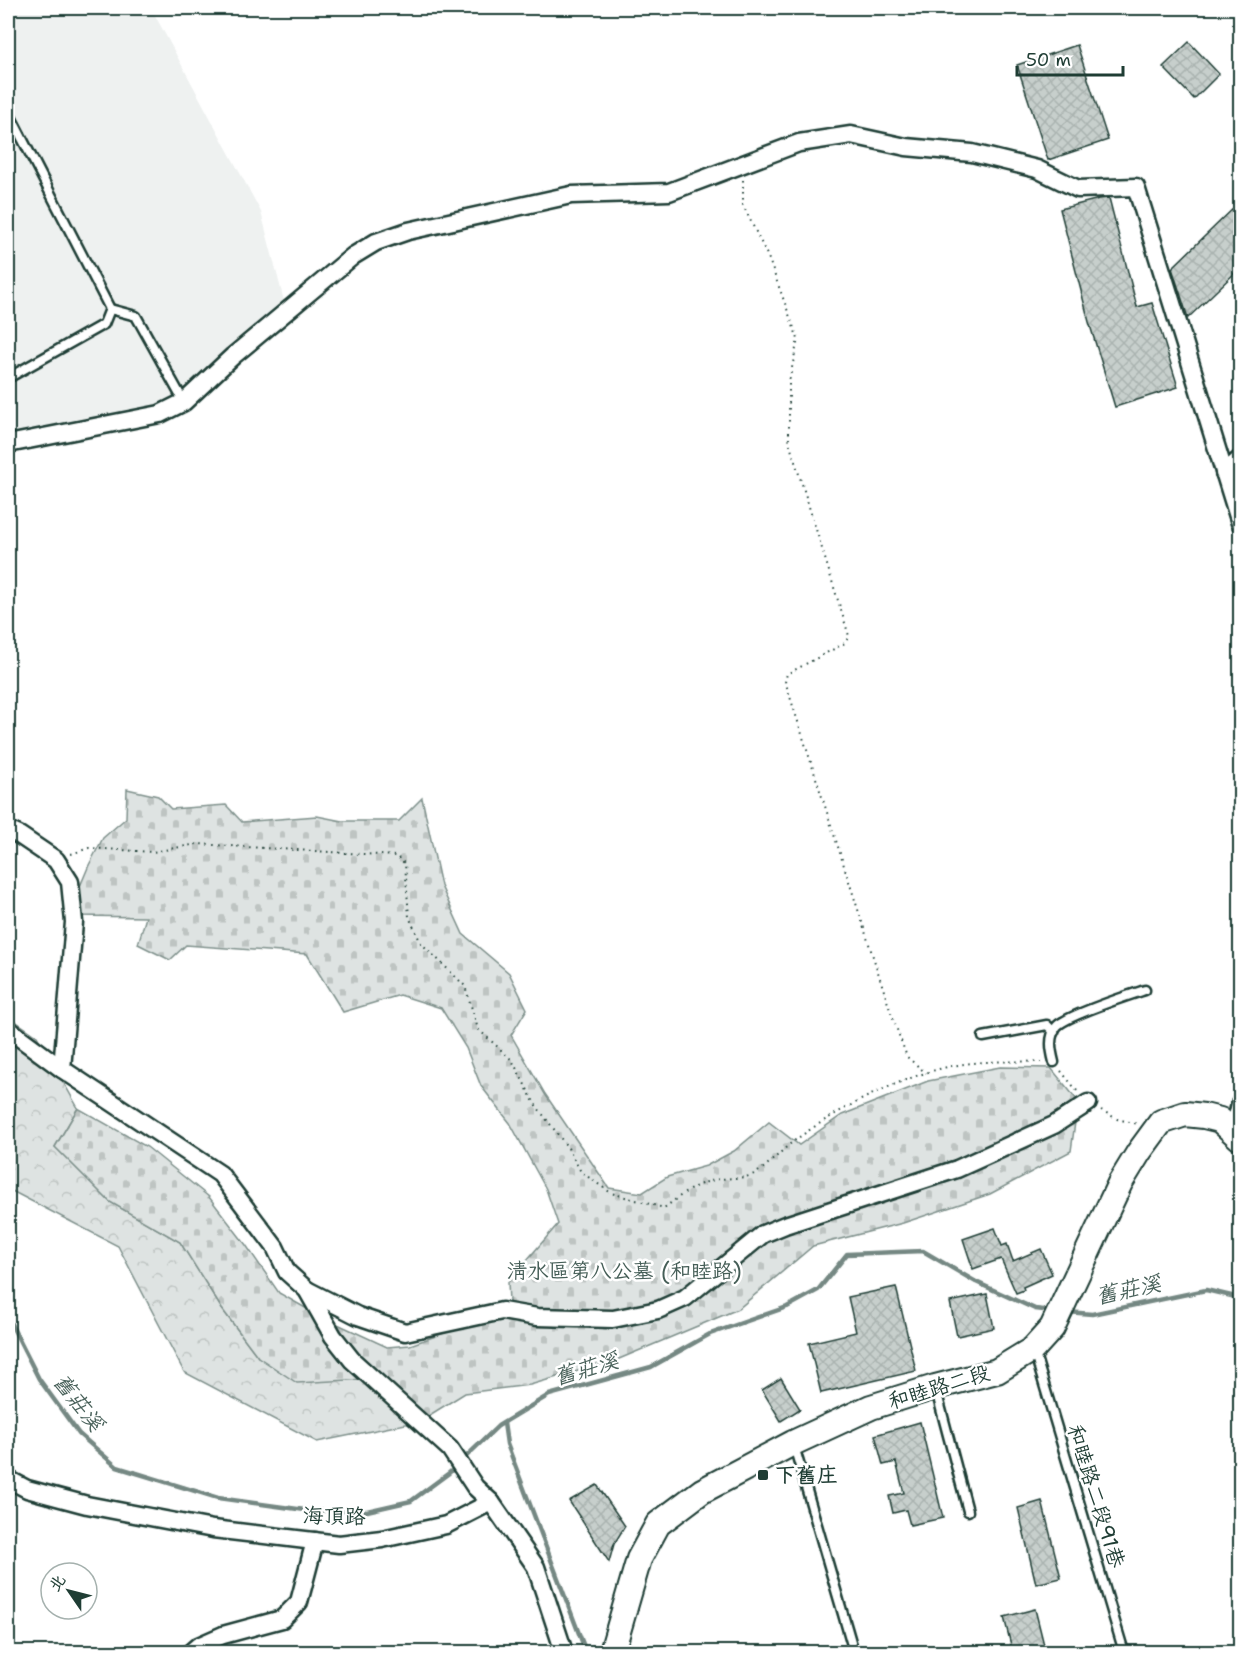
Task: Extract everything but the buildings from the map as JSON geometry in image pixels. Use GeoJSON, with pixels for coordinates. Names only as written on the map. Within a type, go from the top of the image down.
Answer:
{"type":"FeatureCollection","features":[{"type":"Feature","properties":{"kind":"street"},"geometry":{"type":"LineString","coordinates":[[8,444],[160,414],[184,402],[233,356],[353,256],[376,242],[408,231],[571,195],[669,192],[799,143],[850,135],[906,147],[972,153],[1038,169],[1078,189],[1136,187],[1240,523]]}},
{"type":"Feature","properties":{"kind":"street"},"geometry":{"type":"LineString","coordinates":[[1224,473],[1240,459]]}},
{"type":"Feature","properties":{"kind":"street"},"geometry":{"type":"LineString","coordinates":[[8,830],[56,860],[70,882],[74,922],[62,1069]]}},
{"type":"Feature","properties":{"kind":"street"},"geometry":{"type":"LineString","coordinates":[[8,1029],[62,1069],[220,1174],[274,1248],[287,1272],[307,1290],[358,1316],[405,1332],[502,1311],[537,1317],[614,1319],[658,1310],[685,1298],[763,1234],[957,1169],[1054,1125],[1088,1103]]}},
{"type":"Feature","properties":{"kind":"street"},"geometry":{"type":"LineString","coordinates":[[1237,1134],[1240,1104]]}},
{"type":"Feature","properties":{"kind":"street"},"geometry":{"type":"LineString","coordinates":[[1161,1122],[1185,1114],[1194,1115],[1220,1120],[1237,1134]]}},
{"type":"Feature","properties":{"kind":"street","name":"和睦路二段"},"geometry":{"type":"LineString","coordinates":[[612,1653],[639,1558],[658,1524],[702,1491],[793,1443],[871,1407],[997,1371],[1034,1349],[1052,1328],[1120,1183],[1161,1122]]}},
{"type":"Feature","properties":{"kind":"street"},"geometry":{"type":"LineString","coordinates":[[307,1290],[333,1336],[352,1360],[450,1449],[475,1487],[490,1502],[536,1567],[564,1653]]}},
{"type":"Feature","properties":{"kind":"street","name":"海頂路"},"geometry":{"type":"LineString","coordinates":[[8,1479],[27,1489],[87,1505],[213,1529],[339,1544],[382,1539],[446,1526],[490,1502]]}},
{"type":"Feature","properties":{"kind":"street"},"geometry":{"type":"LineString","coordinates":[[196,1650],[223,1635],[282,1619],[300,1602],[315,1541]]}},
{"type":"Feature","properties":{"kind":"lane"},"geometry":{"type":"LineString","coordinates":[[8,111],[110,309],[136,316],[184,402]]}},
{"type":"Feature","properties":{"kind":"lane"},"geometry":{"type":"LineString","coordinates":[[8,378],[104,324],[110,309]]}},
{"type":"Feature","properties":{"kind":"lane"},"geometry":{"type":"LineString","coordinates":[[1054,1062],[1050,1043],[1057,1026],[1080,1014],[1144,990]]}},
{"type":"Feature","properties":{"kind":"lane"},"geometry":{"type":"LineString","coordinates":[[983,1037],[1047,1025],[1054,1032]]}},
{"type":"Feature","properties":{"kind":"lane","name":"和睦路二段91巷"},"geometry":{"type":"LineString","coordinates":[[1034,1349],[1124,1653]]}},
{"type":"Feature","properties":{"kind":"lane"},"geometry":{"type":"LineString","coordinates":[[935,1387],[968,1511]]}},
{"type":"Feature","properties":{"kind":"lane"},"geometry":{"type":"LineString","coordinates":[[793,1443],[854,1653]]}},
{"type":"Feature","properties":{"kind":"path"},"geometry":{"type":"LineString","coordinates":[[743,165],[743,205],[768,257],[798,339],[789,382],[789,442],[849,636],[845,643],[787,674],[785,681],[892,1016],[907,1057],[926,1073]]}},
{"type":"Feature","properties":{"kind":"path"},"geometry":{"type":"LineString","coordinates":[[56,860],[89,848],[153,852],[197,844],[396,856],[405,864],[409,917],[421,943],[465,986],[478,1029],[512,1060],[536,1104],[568,1148],[581,1172],[611,1193],[664,1208],[691,1188],[714,1180],[740,1178],[755,1173],[796,1139],[847,1106],[926,1073],[962,1065],[1009,1061],[1054,1062],[1088,1103],[1117,1119],[1148,1126],[1161,1122]]}},
{"type":"Feature","properties":{"kind":"shaded area"},"geometry":{"type":"Polygon","coordinates":[[[8,8],[151,8],[261,212],[284,301],[171,410],[8,433],[8,8]]]}},
{"type":"Feature","properties":{"kind":"green space","name":"清水區第八公墓 (和睦路)"},"geometry":{"type":"Polygon","coordinates":[[[127,789],[158,796],[171,809],[226,805],[242,822],[317,816],[342,821],[399,821],[422,798],[441,886],[463,934],[509,973],[527,1009],[511,1035],[545,1094],[609,1188],[642,1193],[667,1177],[706,1166],[734,1151],[769,1122],[799,1145],[842,1115],[928,1081],[1000,1067],[1051,1068],[1078,1101],[1071,1151],[990,1194],[903,1223],[813,1246],[738,1309],[619,1359],[530,1385],[465,1393],[420,1421],[366,1379],[297,1383],[258,1357],[222,1309],[180,1242],[110,1202],[55,1147],[78,1108],[147,1147],[209,1197],[279,1293],[316,1314],[387,1347],[410,1345],[470,1324],[500,1318],[509,1302],[508,1282],[558,1224],[546,1189],[510,1123],[481,1086],[466,1048],[441,1008],[400,995],[343,1012],[307,954],[186,945],[170,960],[138,944],[146,917],[78,916],[73,903],[89,865],[103,838],[126,818],[127,789]]]}},
{"type":"Feature","properties":{"kind":"green space"},"geometry":{"type":"Polygon","coordinates":[[[8,1016],[37,1036],[78,1108],[55,1147],[110,1202],[180,1242],[222,1309],[258,1357],[366,1379],[420,1421],[317,1442],[184,1372],[118,1246],[8,1189],[8,1016]]]}},
{"type":"Feature","properties":{"kind":"waterway","name":"舊莊溪"},"geometry":{"type":"LineString","coordinates":[[8,1318],[39,1379],[79,1434],[117,1467],[218,1498],[305,1510],[367,1511],[411,1501],[449,1473],[498,1426],[549,1395],[651,1367],[710,1334],[787,1307],[818,1290],[847,1254],[923,1251],[976,1282],[1035,1309],[1053,1311]]}},
{"type":"Feature","properties":{"kind":"waterway","name":"舊莊溪"},"geometry":{"type":"LineString","coordinates":[[1067,1312],[1092,1314],[1206,1290],[1240,1298]]}},
{"type":"Feature","properties":{"kind":"waterway"},"geometry":{"type":"LineString","coordinates":[[504,1423],[507,1444],[586,1652]]}},
{"type":"Feature","properties":{"kind":"place","name":"下舊庄"},"geometry":{"type":"Point","coordinates":[763,1475]}}]}
